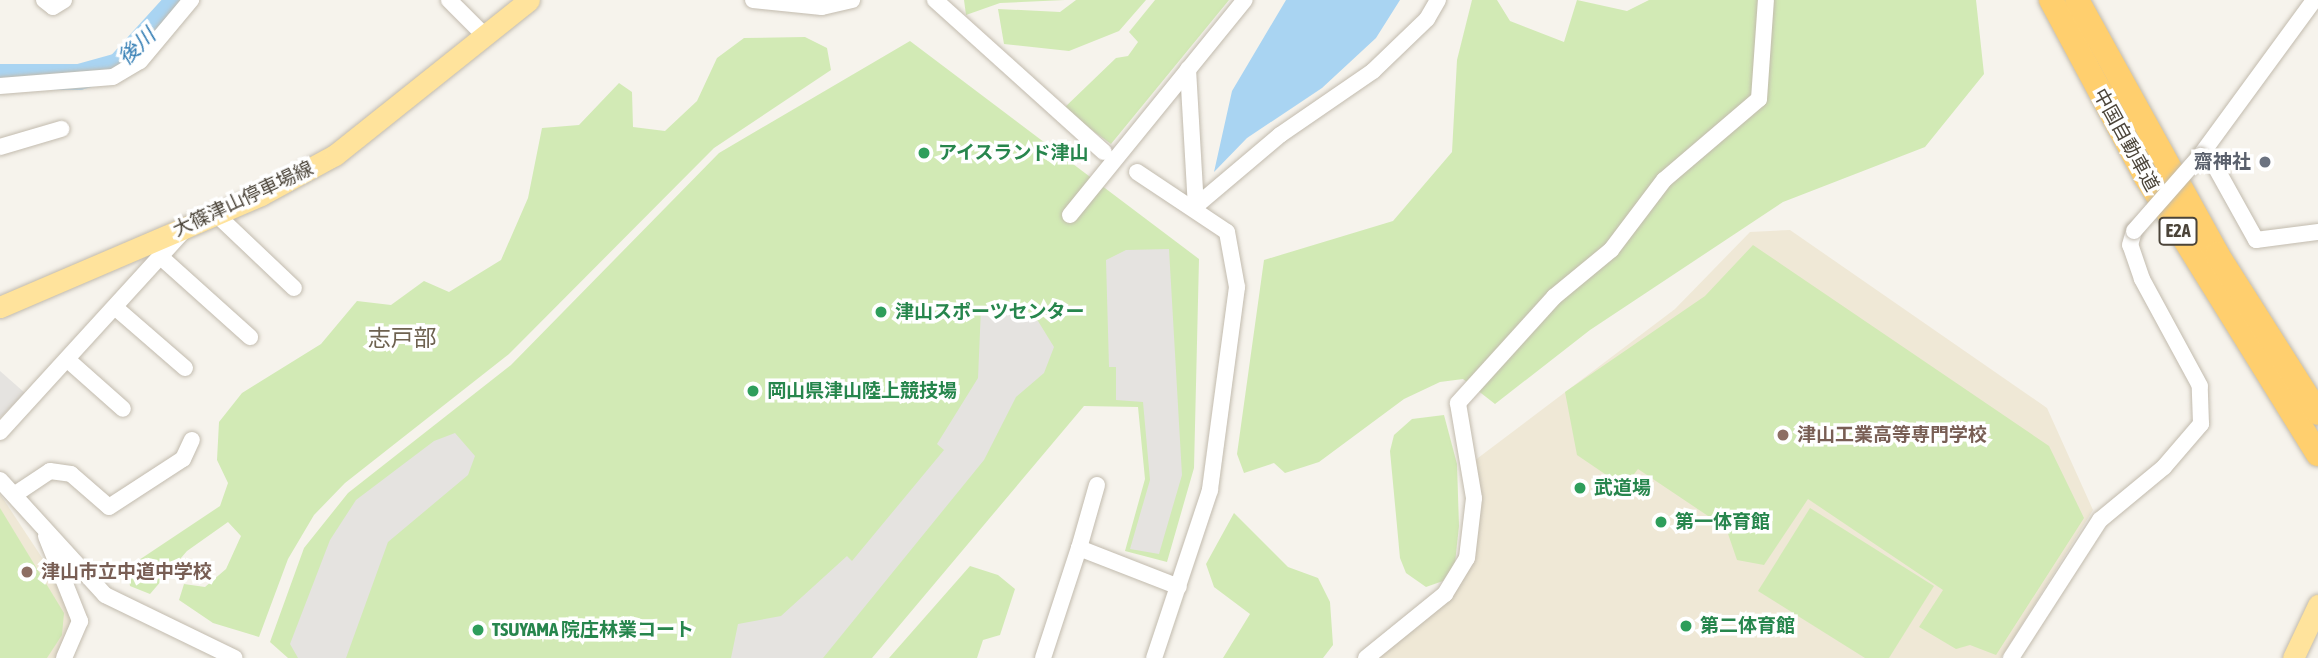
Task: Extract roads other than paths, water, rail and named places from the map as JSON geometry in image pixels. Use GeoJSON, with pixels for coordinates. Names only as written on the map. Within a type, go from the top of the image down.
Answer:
{"type":"FeatureCollection","features":[{"type":"Feature","properties":{"kind":"highway","name":"中国自動車道"},"geometry":{"type":"LineString","coordinates":[[2051,0],[2167,212],[2318,454]]}},
{"type":"Feature","properties":{"kind":"highway","name":"中国自動車道"},"geometry":{"type":"LineString","coordinates":[[2077,0],[2204,232],[2318,412]]}},
{"type":"Feature","properties":{"kind":"main road","name":"大篠津山停車場線"},"geometry":{"type":"LineString","coordinates":[[0,307],[217,215],[335,155],[529,0]]}},
{"type":"Feature","properties":{"kind":"main road"},"geometry":{"type":"LineString","coordinates":[[2293,658],[2318,605]]}},
{"type":"Feature","properties":{"kind":"street"},"geometry":{"type":"LineString","coordinates":[[44,0],[52,7],[64,0]]}},
{"type":"Feature","properties":{"kind":"street"},"geometry":{"type":"LineString","coordinates":[[0,86],[113,77],[140,61],[191,0]]}},
{"type":"Feature","properties":{"kind":"street"},"geometry":{"type":"LineString","coordinates":[[449,0],[485,36]]}},
{"type":"Feature","properties":{"kind":"street"},"geometry":{"type":"LineString","coordinates":[[753,0],[822,7],[852,0]]}},
{"type":"Feature","properties":{"kind":"street"},"geometry":{"type":"LineString","coordinates":[[935,0],[1104,152]]}},
{"type":"Feature","properties":{"kind":"street"},"geometry":{"type":"LineString","coordinates":[[1070,215],[1245,0]]}},
{"type":"Feature","properties":{"kind":"street"},"geometry":{"type":"LineString","coordinates":[[1427,19],[1438,0]]}},
{"type":"Feature","properties":{"kind":"street"},"geometry":{"type":"LineString","coordinates":[[1196,206],[1280,135],[1329,107],[1450,0]]}},
{"type":"Feature","properties":{"kind":"street"},"geometry":{"type":"LineString","coordinates":[[1366,658],[1446,594],[1467,558],[1474,498],[1458,402],[1554,297],[1611,250],[1664,180],[1759,99],[1766,0]]}},
{"type":"Feature","properties":{"kind":"street"},"geometry":{"type":"LineString","coordinates":[[2011,658],[2100,520],[2164,467],[2201,424],[2200,386],[2141,279],[2130,245],[2134,231],[2203,153],[2314,0]]}},
{"type":"Feature","properties":{"kind":"street"},"geometry":{"type":"LineString","coordinates":[[1188,69],[1196,206]]}},
{"type":"Feature","properties":{"kind":"street"},"geometry":{"type":"LineString","coordinates":[[0,147],[61,129]]}},
{"type":"Feature","properties":{"kind":"street"},"geometry":{"type":"LineString","coordinates":[[2203,153],[2256,240],[2318,232]]}},
{"type":"Feature","properties":{"kind":"street"},"geometry":{"type":"LineString","coordinates":[[1138,172],[1196,206],[1227,232],[1237,287],[1210,490],[1154,658]]}},
{"type":"Feature","properties":{"kind":"street"},"geometry":{"type":"LineString","coordinates":[[217,215],[294,288]]}},
{"type":"Feature","properties":{"kind":"street"},"geometry":{"type":"LineString","coordinates":[[0,432],[163,259],[188,226]]}},
{"type":"Feature","properties":{"kind":"street"},"geometry":{"type":"LineString","coordinates":[[163,259],[250,337]]}},
{"type":"Feature","properties":{"kind":"street"},"geometry":{"type":"LineString","coordinates":[[117,309],[185,368]]}},
{"type":"Feature","properties":{"kind":"street"},"geometry":{"type":"LineString","coordinates":[[69,361],[123,409]]}},
{"type":"Feature","properties":{"kind":"street"},"geometry":{"type":"LineString","coordinates":[[13,495],[50,471],[71,474],[109,507],[183,459],[192,440]]}},
{"type":"Feature","properties":{"kind":"street"},"geometry":{"type":"LineString","coordinates":[[0,480],[105,595],[235,658]]}},
{"type":"Feature","properties":{"kind":"street"},"geometry":{"type":"LineString","coordinates":[[1042,658],[1097,485]]}},
{"type":"Feature","properties":{"kind":"street"},"geometry":{"type":"LineString","coordinates":[[44,530],[80,621],[64,658]]}},
{"type":"Feature","properties":{"kind":"street"},"geometry":{"type":"LineString","coordinates":[[1079,548],[1179,587]]}},
{"type":"Feature","properties":{"kind":"water"},"geometry":{"type":"Polygon","coordinates":[[[1286,0],[1400,0],[1376,38],[1322,88],[1247,138],[1214,172],[1232,91],[1286,0]]]}},
{"type":"Feature","properties":{"kind":"waterway","name":"後川"},"geometry":{"type":"LineString","coordinates":[[0,77],[79,77],[119,66],[179,0]]}},
{"type":"Feature","properties":{"kind":"place","name":"アイスランド津山"},"geometry":{"type":"Point","coordinates":[924,153]}},
{"type":"Feature","properties":{"kind":"place","name":"齋神社"},"geometry":{"type":"Point","coordinates":[2265,162]}},
{"type":"Feature","properties":{"kind":"place","name":"津山スポーツセンター"},"geometry":{"type":"Point","coordinates":[881,312]}},
{"type":"Feature","properties":{"kind":"place","name":"岡山県津山陸上競技場"},"geometry":{"type":"Point","coordinates":[753,391]}},
{"type":"Feature","properties":{"kind":"place","name":"津山工業高等専門学校"},"geometry":{"type":"Point","coordinates":[1783,435]}},
{"type":"Feature","properties":{"kind":"place","name":"武道場"},"geometry":{"type":"Point","coordinates":[1580,488]}},
{"type":"Feature","properties":{"kind":"place","name":"第一体育館"},"geometry":{"type":"Point","coordinates":[1661,522]}},
{"type":"Feature","properties":{"kind":"place","name":"津山市立中道中学校"},"geometry":{"type":"Point","coordinates":[27,572]}},
{"type":"Feature","properties":{"kind":"place","name":"第二体育館"},"geometry":{"type":"Point","coordinates":[1686,626]}},
{"type":"Feature","properties":{"kind":"place","name":"TSUYAMA 院庄林業コート"},"geometry":{"type":"Point","coordinates":[478,630]}},
{"type":"Feature","properties":{"kind":"district","name":"志戸部"},"geometry":{"type":"Point","coordinates":[402,338]}}]}
